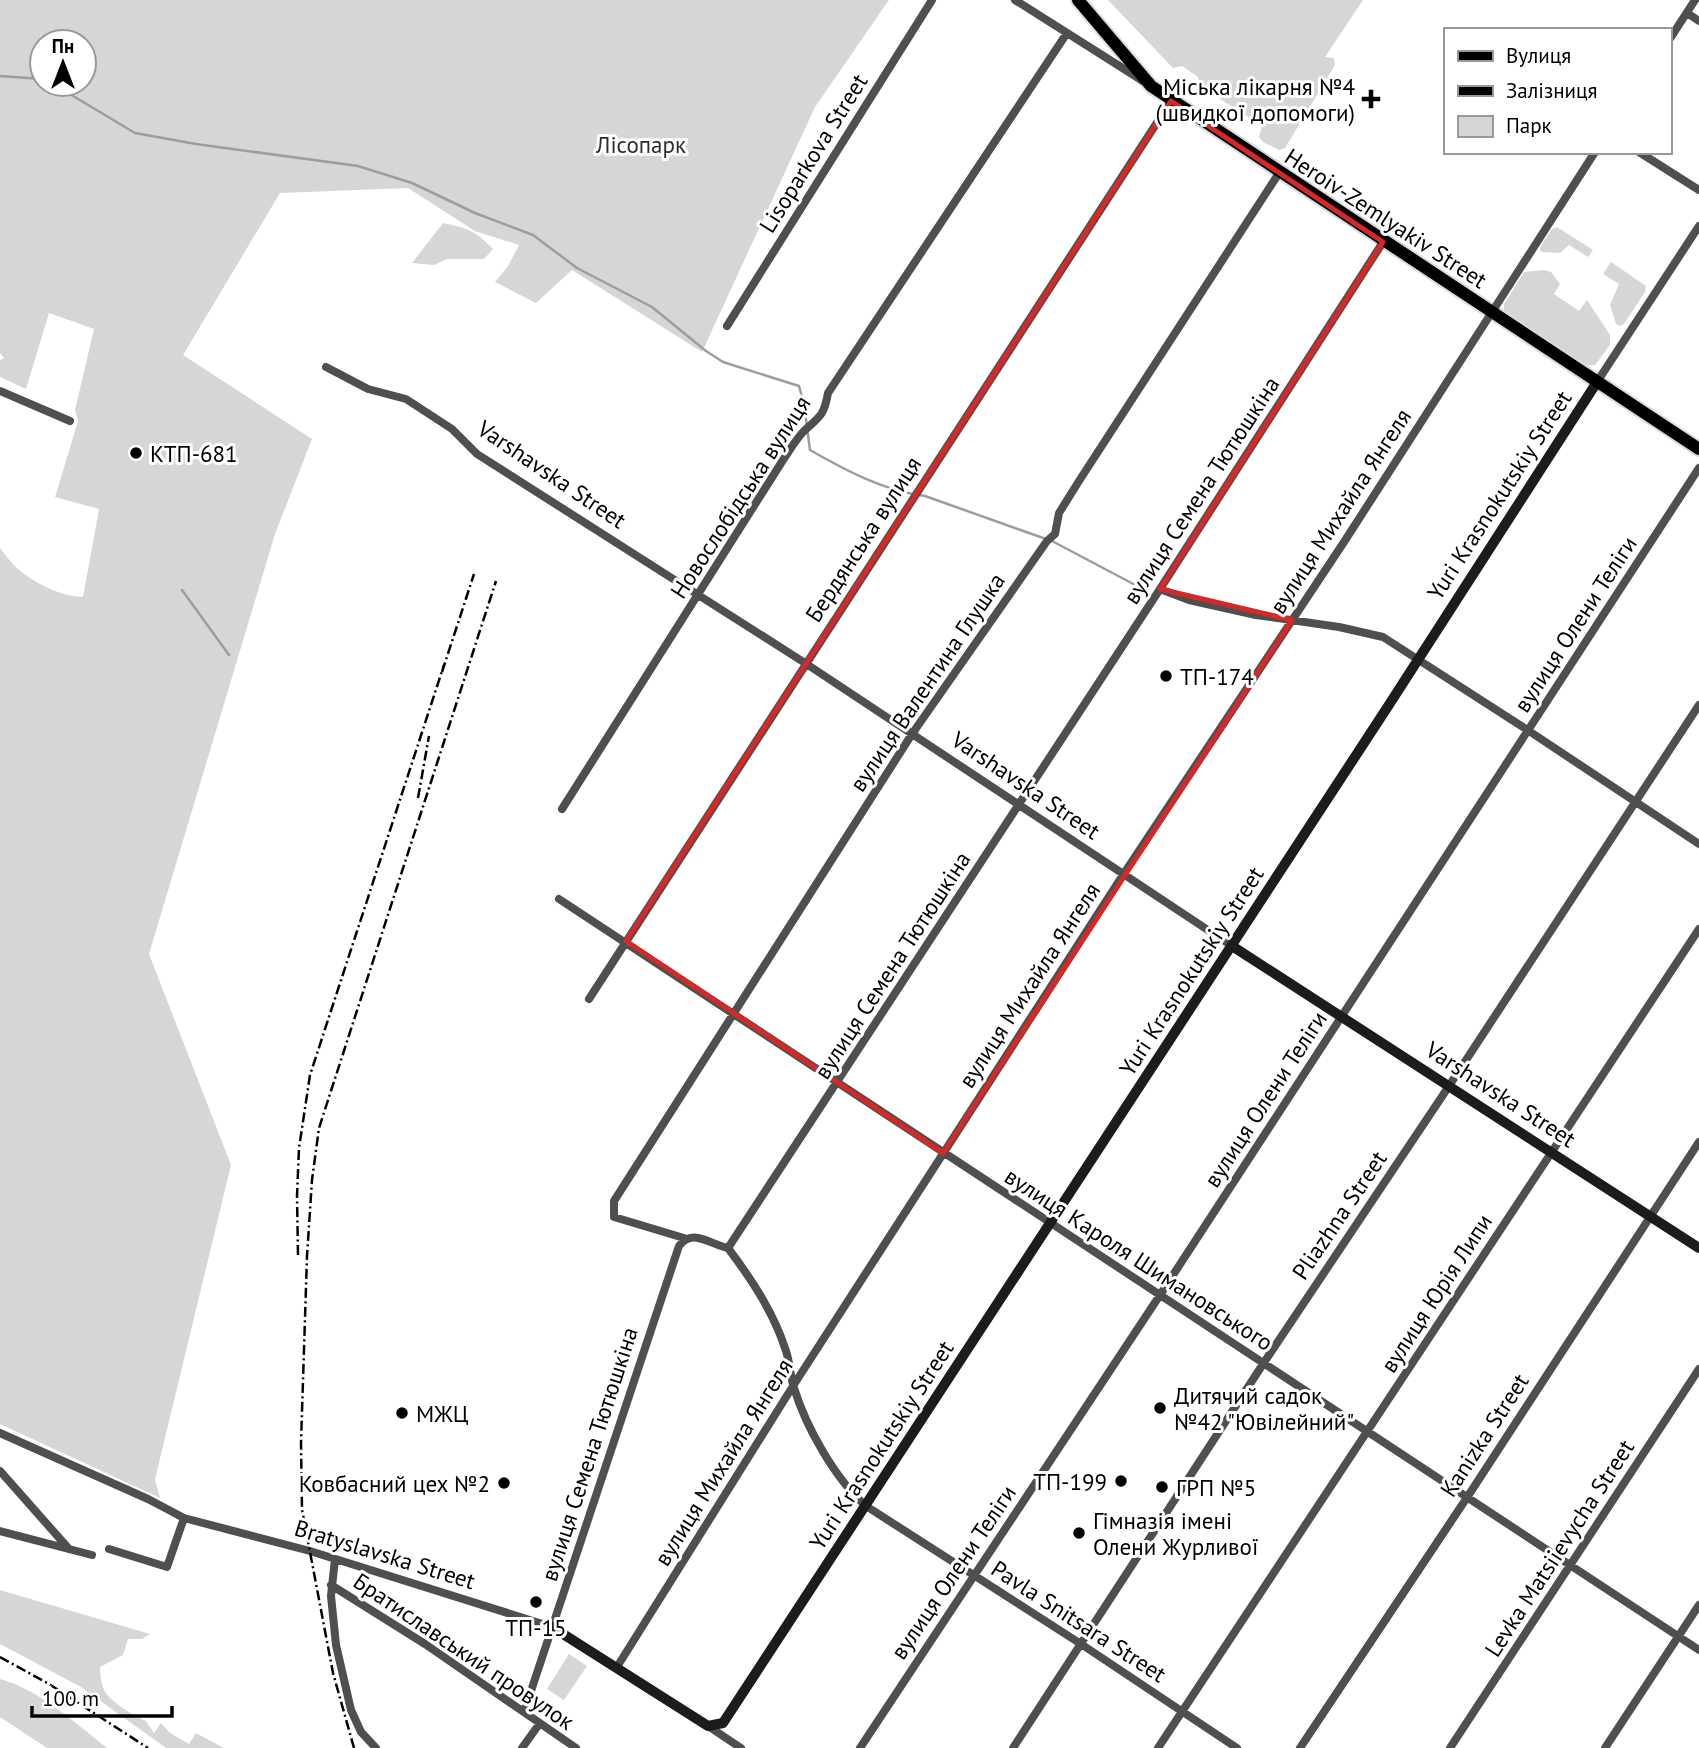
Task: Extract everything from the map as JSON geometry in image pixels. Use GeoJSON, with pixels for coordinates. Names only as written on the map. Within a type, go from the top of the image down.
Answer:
{"type":"FeatureCollection","features":[{"type":"Feature","properties":{"kind":"main road"},"geometry":{"type":"LineString","coordinates":[[1078,0],[1151,86]]}},
{"type":"Feature","properties":{"kind":"main road","name":"Heroiv-Zemlyakiv Street"},"geometry":{"type":"LineString","coordinates":[[1151,86],[1699,449]]}},
{"type":"Feature","properties":{"kind":"street","name":"Lisoparkova Street"},"geometry":{"type":"LineString","coordinates":[[727,326],[932,0]]}},
{"type":"Feature","properties":{"kind":"street","name":"Heroiv-Zemlyakiv Street"},"geometry":{"type":"LineString","coordinates":[[1015,0],[1151,86]]}},
{"type":"Feature","properties":{"kind":"street"},"geometry":{"type":"LineString","coordinates":[[1671,37],[1695,0]]}},
{"type":"Feature","properties":{"kind":"street"},"geometry":{"type":"LineString","coordinates":[[1687,13],[1699,21]]}},
{"type":"Feature","properties":{"kind":"street","name":"Новослобідська вулиця"},"geometry":{"type":"LineString","coordinates":[[562,809],[783,460],[803,432],[818,421],[826,406],[828,393],[1067,33]]}},
{"type":"Feature","properties":{"kind":"street","name":"Бердянська вулиця"},"geometry":{"type":"LineString","coordinates":[[589,999],[1171,101]]}},
{"type":"Feature","properties":{"kind":"street","name":"вулиця Михайла Янгеля"},"geometry":{"type":"LineString","coordinates":[[617,1667],[943,1153],[1594,154]]}},
{"type":"Feature","properties":{"kind":"street"},"geometry":{"type":"LineString","coordinates":[[1642,154],[1699,190]]}},
{"type":"Feature","properties":{"kind":"street","name":"вулиця Валентина Глушка"},"geometry":{"type":"LineString","coordinates":[[684,1238],[614,1217],[614,1201],[912,734],[1047,541],[1055,534],[1059,513],[1072,492],[1279,173]]}},
{"type":"Feature","properties":{"kind":"street","name":"Yuri Krasnokutskiy Street"},"geometry":{"type":"LineString","coordinates":[[708,1726],[723,1723],[1418,662],[1699,226]]}},
{"type":"Feature","properties":{"kind":"street","name":"вулиця Семена Тютюшкіна"},"geometry":{"type":"LineString","coordinates":[[728,1248],[1160,589],[1383,242]]}},
{"type":"Feature","properties":{"kind":"street","name":"Varshavska Street"},"geometry":{"type":"LineString","coordinates":[[326,367],[368,389],[406,399],[429,412],[452,429],[477,454],[805,663],[1123,875],[1699,1248]]}},
{"type":"Feature","properties":{"kind":"street"},"geometry":{"type":"LineString","coordinates":[[0,391],[70,421]]}},
{"type":"Feature","properties":{"kind":"street","name":"вулиця Олени Теліги"},"geometry":{"type":"LineString","coordinates":[[860,1748],[1160,1295],[1699,468]]}},
{"type":"Feature","properties":{"kind":"street"},"geometry":{"type":"LineString","coordinates":[[1160,589],[1189,600],[1256,615],[1339,627],[1383,637],[1699,844]]}},
{"type":"Feature","properties":{"kind":"street","name":"Pliazhna Street"},"geometry":{"type":"LineString","coordinates":[[1013,1748],[1263,1364],[1699,705]]}},
{"type":"Feature","properties":{"kind":"street","name":"вулиця Кароля Шимановського"},"geometry":{"type":"LineString","coordinates":[[559,899],[1699,1650]]}},
{"type":"Feature","properties":{"kind":"street","name":"вулиця Юрія Липи"},"geometry":{"type":"LineString","coordinates":[[1158,1748],[1699,929]]}},
{"type":"Feature","properties":{"kind":"street","name":"Kanizka Street"},"geometry":{"type":"LineString","coordinates":[[1300,1748],[1699,1142]]}},
{"type":"Feature","properties":{"kind":"street"},"geometry":{"type":"LineString","coordinates":[[684,1238],[701,1238],[728,1248]]}},
{"type":"Feature","properties":{"kind":"street","name":"вулиця Семена Тютюшкіна"},"geometry":{"type":"LineString","coordinates":[[524,1712],[675,1254],[684,1238]]}},
{"type":"Feature","properties":{"kind":"street","name":"Pavla Snitsara Street"},"geometry":{"type":"LineString","coordinates":[[728,1248],[763,1297],[786,1351],[793,1386],[820,1444],[845,1485],[866,1506],[1237,1748]]}},
{"type":"Feature","properties":{"kind":"street","name":"Levka Matsiievycha Street"},"geometry":{"type":"LineString","coordinates":[[1450,1748],[1699,1369]]}},
{"type":"Feature","properties":{"kind":"street","name":"Bratyslavska Street"},"geometry":{"type":"LineString","coordinates":[[0,1433],[148,1499],[184,1518],[335,1559],[552,1627],[741,1748]]}},
{"type":"Feature","properties":{"kind":"street"},"geometry":{"type":"LineString","coordinates":[[0,1471],[69,1549]]}},
{"type":"Feature","properties":{"kind":"street"},"geometry":{"type":"LineString","coordinates":[[109,1549],[167,1567],[184,1518]]}},
{"type":"Feature","properties":{"kind":"street"},"geometry":{"type":"LineString","coordinates":[[0,1531],[92,1555]]}},
{"type":"Feature","properties":{"kind":"street"},"geometry":{"type":"LineString","coordinates":[[335,1559],[331,1586],[336,1645],[351,1710],[361,1732],[376,1748]]}},
{"type":"Feature","properties":{"kind":"street","name":"Братиславський провулок"},"geometry":{"type":"LineString","coordinates":[[331,1586],[425,1644],[576,1748]]}},
{"type":"Feature","properties":{"kind":"street"},"geometry":{"type":"LineString","coordinates":[[1605,1748],[1699,1605]]}},
{"type":"Feature","properties":{"kind":"street"},"geometry":{"type":"LineString","coordinates":[[522,1748],[540,1723]]}},
{"type":"Feature","properties":{"kind":"highlighted area"},"geometry":{"type":"Polygon","coordinates":[[[1171,101],[1383,242],[1160,589],[1292,620],[943,1153],[626,941],[1171,101]]]}},
{"type":"Feature","properties":{"kind":"green space","name":"Лісопарк"},"geometry":{"type":"Polygon","coordinates":[[[0,0],[889,0],[815,107],[702,352],[572,270],[536,303],[495,282],[508,266],[519,245],[475,231],[408,188],[280,193],[183,355],[312,439],[275,534],[149,954],[231,1165],[155,1479],[160,1498],[0,1424],[0,548],[15,567],[32,579],[57,592],[83,597],[99,509],[55,497],[78,421],[75,410],[94,329],[49,313],[26,389],[0,377],[0,360],[4,358],[0,353],[0,0]]]}},
{"type":"Feature","properties":{"kind":"green space"},"geometry":{"type":"Polygon","coordinates":[[[1108,0],[1363,0],[1325,57],[1334,58],[1335,65],[1285,148],[1279,150],[1259,137],[1262,126],[1200,86],[1198,77],[1182,66],[1173,68],[1108,0]]]}},
{"type":"Feature","properties":{"kind":"green space"},"geometry":{"type":"Polygon","coordinates":[[[443,223],[471,231],[493,249],[484,259],[447,259],[434,265],[412,263],[443,223]]]}},
{"type":"Feature","properties":{"kind":"green space"},"geometry":{"type":"Polygon","coordinates":[[[1557,227],[1593,250],[1588,257],[1569,245],[1560,253],[1541,252],[1540,248],[1551,230],[1557,227]]]}},
{"type":"Feature","properties":{"kind":"green space"},"geometry":{"type":"Polygon","coordinates":[[[1611,262],[1646,286],[1645,292],[1620,326],[1616,324],[1610,305],[1619,284],[1603,274],[1611,262]]]}},
{"type":"Feature","properties":{"kind":"green space"},"geometry":{"type":"Polygon","coordinates":[[[1524,272],[1551,272],[1560,284],[1554,294],[1579,311],[1587,300],[1610,335],[1610,345],[1595,365],[1587,366],[1504,311],[1504,304],[1524,272]]]}},
{"type":"Feature","properties":{"kind":"green space"},"geometry":{"type":"Polygon","coordinates":[[[0,1590],[150,1634],[142,1639],[128,1639],[123,1655],[100,1667],[104,1690],[123,1708],[146,1721],[154,1733],[161,1723],[170,1733],[189,1744],[196,1733],[224,1748],[166,1748],[81,1687],[0,1644],[0,1590]]]}},
{"type":"Feature","properties":{"kind":"green space"},"geometry":{"type":"Polygon","coordinates":[[[569,1654],[587,1666],[564,1700],[547,1689],[569,1654]]]}},
{"type":"Feature","properties":{"kind":"green space"},"geometry":{"type":"Polygon","coordinates":[[[0,1679],[43,1699],[107,1748],[47,1748],[0,1717],[0,1679]]]}},
{"type":"Feature","properties":{"kind":"waterway"},"geometry":{"type":"LineString","coordinates":[[0,76],[28,78]]}},
{"type":"Feature","properties":{"kind":"waterway"},"geometry":{"type":"LineString","coordinates":[[76,98],[135,133],[358,166],[412,183],[475,213],[533,235],[577,268],[652,307],[723,362],[799,386],[810,450],[880,485],[925,496],[1046,539]]}},
{"type":"Feature","properties":{"kind":"waterway"},"geometry":{"type":"LineString","coordinates":[[1052,541],[1139,587]]}},
{"type":"Feature","properties":{"kind":"waterway"},"geometry":{"type":"LineString","coordinates":[[182,590],[229,655]]}},
{"type":"Feature","properties":{"kind":"railway"},"geometry":{"type":"LineString","coordinates":[[442,672],[474,574]]}},
{"type":"Feature","properties":{"kind":"railway"},"geometry":{"type":"LineString","coordinates":[[354,1748],[333,1673],[302,1510],[301,1443],[312,1180],[319,1128],[496,581]]}},
{"type":"Feature","properties":{"kind":"railway"},"geometry":{"type":"LineString","coordinates":[[298,1255],[299,1148],[310,1075],[444,665]]}},
{"type":"Feature","properties":{"kind":"railway"},"geometry":{"type":"LineString","coordinates":[[418,798],[429,736]]}},
{"type":"Feature","properties":{"kind":"railway"},"geometry":{"type":"LineString","coordinates":[[0,1657],[49,1684],[148,1748]]}},
{"type":"Feature","properties":{"kind":"place","name":"Міська лікарня №4 (швидкої допомоги)"},"geometry":{"type":"Point","coordinates":[1371,99]}},
{"type":"Feature","properties":{"kind":"place","name":"КТП-681"},"geometry":{"type":"Point","coordinates":[136,453]}},
{"type":"Feature","properties":{"kind":"place","name":"ТП-174"},"geometry":{"type":"Point","coordinates":[1166,676]}},
{"type":"Feature","properties":{"kind":"place","name":"Дитячий садок №42 \"Ювілейний\""},"geometry":{"type":"Point","coordinates":[1160,1408]}},
{"type":"Feature","properties":{"kind":"place","name":"МЖЦ"},"geometry":{"type":"Point","coordinates":[402,1413]}},
{"type":"Feature","properties":{"kind":"place","name":"ТП-199"},"geometry":{"type":"Point","coordinates":[1121,1481]}},
{"type":"Feature","properties":{"kind":"place","name":"Ковбасний цех №2"},"geometry":{"type":"Point","coordinates":[504,1483]}},
{"type":"Feature","properties":{"kind":"place","name":"ГРП №5"},"geometry":{"type":"Point","coordinates":[1162,1487]}},
{"type":"Feature","properties":{"kind":"place","name":"Гімназія імені Олени Журливої"},"geometry":{"type":"Point","coordinates":[1079,1533]}},
{"type":"Feature","properties":{"kind":"place","name":"ТП-15"},"geometry":{"type":"Point","coordinates":[536,1602]}}]}
